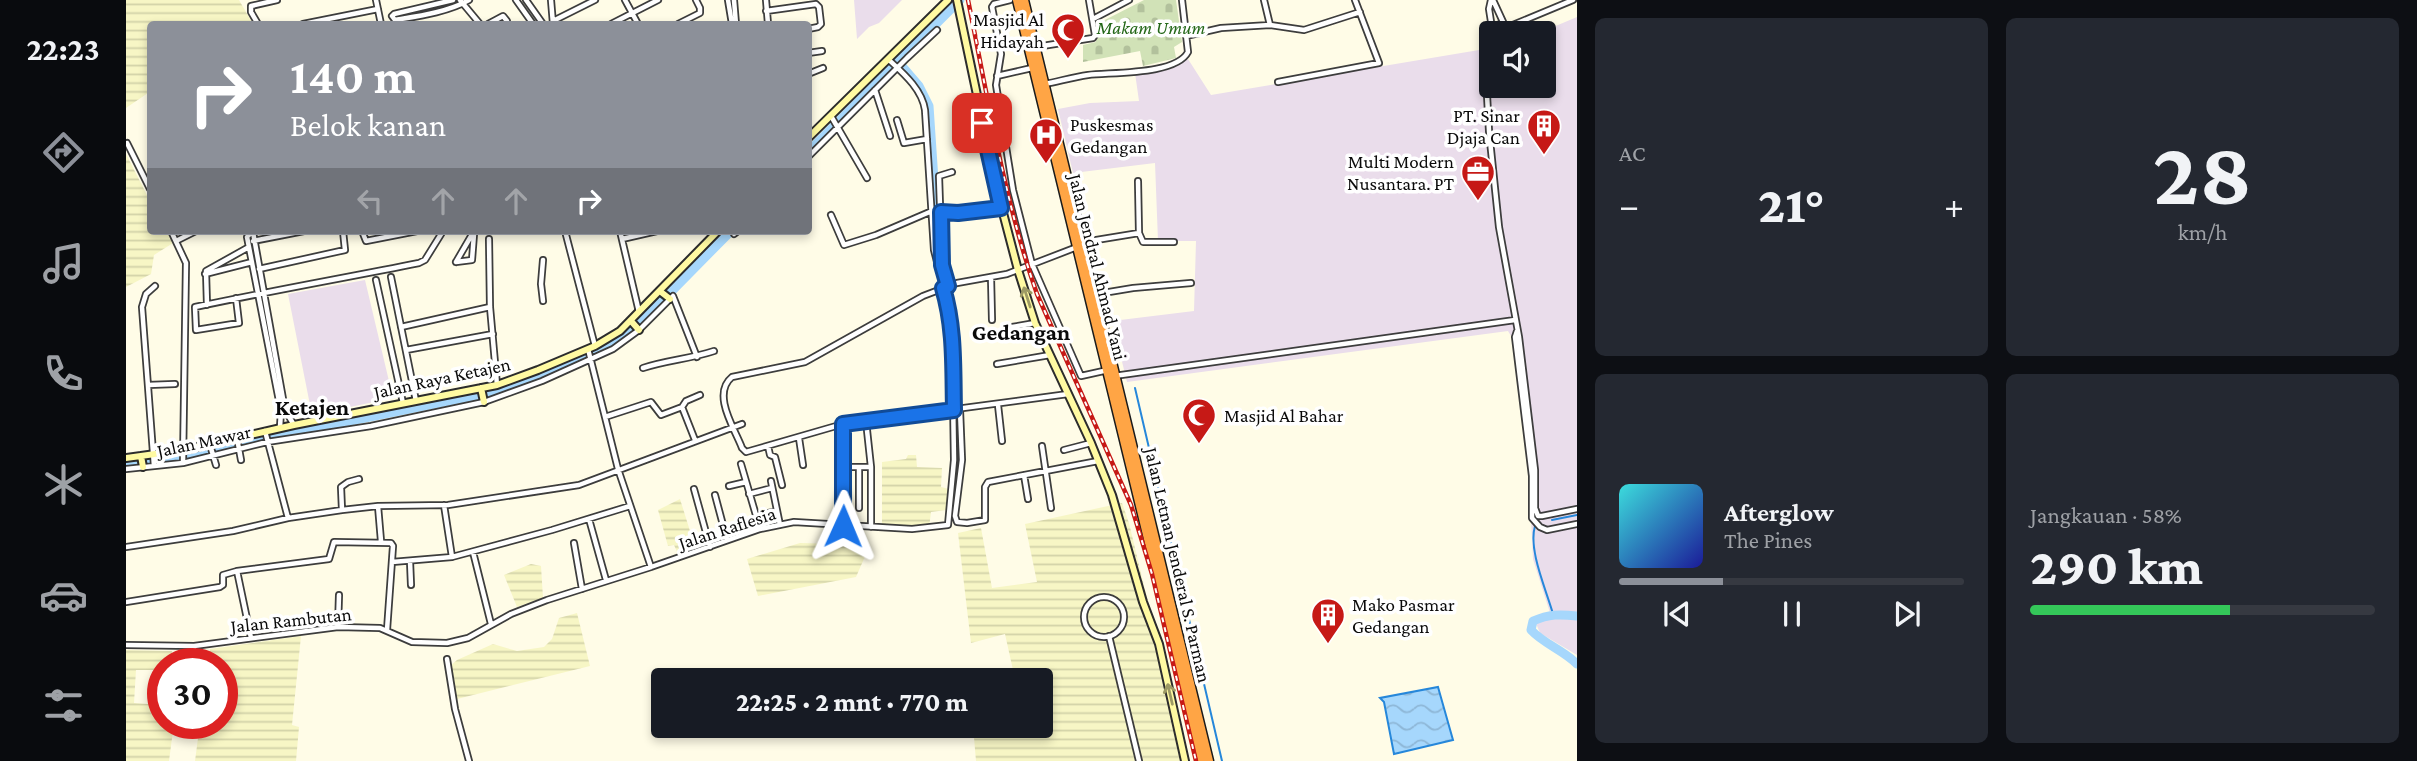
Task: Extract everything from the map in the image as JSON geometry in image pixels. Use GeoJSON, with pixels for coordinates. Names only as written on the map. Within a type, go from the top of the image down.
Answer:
{"type":"FeatureCollection","features":[{"type":"Feature","properties":{"kind":"highway","name":"Jalan Jendral Ahmad Yani"},"geometry":{"type":"LineString","coordinates":[[1017,0],[1033,68],[1097,294],[1111,375]]}},
{"type":"Feature","properties":{"kind":"highway","name":"Jalan Jendral Ahmad Yani"},"geometry":{"type":"LineString","coordinates":[[1024,0],[1111,375]]}},
{"type":"Feature","properties":{"kind":"highway","name":"Jalan Letnan Jenderal S. Parman"},"geometry":{"type":"LineString","coordinates":[[1111,375],[1202,761]]}},
{"type":"Feature","properties":{"kind":"highway","name":"Jalan Letnan Jenderal S. Parman"},"geometry":{"type":"LineString","coordinates":[[1111,375],[1209,761]]}},
{"type":"Feature","properties":{"kind":"street"},"geometry":{"type":"LineString","coordinates":[[257,21],[251,6],[277,0]]}},
{"type":"Feature","properties":{"kind":"street"},"geometry":{"type":"LineString","coordinates":[[376,0],[380,21]]}},
{"type":"Feature","properties":{"kind":"street"},"geometry":{"type":"LineString","coordinates":[[450,8],[450,1],[393,14],[393,19],[450,8],[469,0]]}},
{"type":"Feature","properties":{"kind":"street"},"geometry":{"type":"LineString","coordinates":[[516,0],[531,21]]}},
{"type":"Feature","properties":{"kind":"street"},"geometry":{"type":"LineString","coordinates":[[526,0],[541,21]]}},
{"type":"Feature","properties":{"kind":"street"},"geometry":{"type":"LineString","coordinates":[[551,0],[553,21]]}},
{"type":"Feature","properties":{"kind":"street"},"geometry":{"type":"LineString","coordinates":[[557,21],[595,0]]}},
{"type":"Feature","properties":{"kind":"street"},"geometry":{"type":"LineString","coordinates":[[625,0],[636,21]]}},
{"type":"Feature","properties":{"kind":"street"},"geometry":{"type":"LineString","coordinates":[[617,21],[658,0]]}},
{"type":"Feature","properties":{"kind":"street"},"geometry":{"type":"LineString","coordinates":[[684,21],[699,13],[696,0]]}},
{"type":"Feature","properties":{"kind":"street"},"geometry":{"type":"LineString","coordinates":[[728,0],[733,21]]}},
{"type":"Feature","properties":{"kind":"street"},"geometry":{"type":"LineString","coordinates":[[734,0],[734,21]]}},
{"type":"Feature","properties":{"kind":"street"},"geometry":{"type":"LineString","coordinates":[[766,0],[768,21]]}},
{"type":"Feature","properties":{"kind":"street"},"geometry":{"type":"LineString","coordinates":[[812,134],[948,0]]}},
{"type":"Feature","properties":{"kind":"street"},"geometry":{"type":"LineString","coordinates":[[1010,0],[993,4],[992,7],[1001,54],[996,76],[999,116],[1008,167],[1032,264],[1081,376],[1111,375],[1515,320]]}},
{"type":"Feature","properties":{"kind":"street"},"geometry":{"type":"LineString","coordinates":[[1036,47],[1093,38],[1093,19],[1088,0]]}},
{"type":"Feature","properties":{"kind":"street"},"geometry":{"type":"LineString","coordinates":[[1093,19],[1129,0]]}},
{"type":"Feature","properties":{"kind":"street"},"geometry":{"type":"LineString","coordinates":[[1045,84],[1076,77],[1140,72],[1170,64],[1187,55],[1182,0]]}},
{"type":"Feature","properties":{"kind":"street"},"geometry":{"type":"LineString","coordinates":[[1265,0],[1270,25]]}},
{"type":"Feature","properties":{"kind":"street"},"geometry":{"type":"LineString","coordinates":[[1278,82],[1379,63],[1355,0]]}},
{"type":"Feature","properties":{"kind":"street"},"geometry":{"type":"LineString","coordinates":[[1492,0],[1503,21]]}},
{"type":"Feature","properties":{"kind":"street"},"geometry":{"type":"LineString","coordinates":[[1491,21],[1489,9],[1492,0]]}},
{"type":"Feature","properties":{"kind":"street"},"geometry":{"type":"LineString","coordinates":[[1524,21],[1573,0]]}},
{"type":"Feature","properties":{"kind":"street"},"geometry":{"type":"LineString","coordinates":[[462,2],[478,21]]}},
{"type":"Feature","properties":{"kind":"street"},"geometry":{"type":"LineString","coordinates":[[958,2],[1001,208],[1018,270],[1035,323],[1112,495],[1143,602],[1159,644],[1185,761]]}},
{"type":"Feature","properties":{"kind":"street"},"geometry":{"type":"LineString","coordinates":[[766,10],[816,4],[819,7],[821,24],[812,28]]}},
{"type":"Feature","properties":{"kind":"street"},"geometry":{"type":"LineString","coordinates":[[318,21],[378,9]]}},
{"type":"Feature","properties":{"kind":"street"},"geometry":{"type":"LineString","coordinates":[[402,12],[404,19]]}},
{"type":"Feature","properties":{"kind":"street"},"geometry":{"type":"LineString","coordinates":[[1186,36],[1221,28],[1270,25],[1304,30],[1360,12]]}},
{"type":"Feature","properties":{"kind":"street"},"geometry":{"type":"LineString","coordinates":[[812,153],[896,67],[937,30]]}},
{"type":"Feature","properties":{"kind":"street"},"geometry":{"type":"LineString","coordinates":[[812,52],[822,51]]}},
{"type":"Feature","properties":{"kind":"street"},"geometry":{"type":"LineString","coordinates":[[889,60],[915,87],[924,103],[945,287]]}},
{"type":"Feature","properties":{"kind":"street"},"geometry":{"type":"LineString","coordinates":[[812,72],[823,68]]}},
{"type":"Feature","properties":{"kind":"street"},"geometry":{"type":"LineString","coordinates":[[996,76],[1033,68]]}},
{"type":"Feature","properties":{"kind":"street"},"geometry":{"type":"LineString","coordinates":[[875,90],[890,136]]}},
{"type":"Feature","properties":{"kind":"street"},"geometry":{"type":"LineString","coordinates":[[1487,98],[1499,227],[1517,331],[1535,470],[1535,508],[1538,516],[1577,509]]}},
{"type":"Feature","properties":{"kind":"street"},"geometry":{"type":"LineString","coordinates":[[831,117],[867,178]]}},
{"type":"Feature","properties":{"kind":"street"},"geometry":{"type":"LineString","coordinates":[[897,120],[904,143],[927,139]]}},
{"type":"Feature","properties":{"kind":"street"},"geometry":{"type":"LineString","coordinates":[[127,143],[147,183]]}},
{"type":"Feature","properties":{"kind":"street"},"geometry":{"type":"LineString","coordinates":[[945,287],[935,260],[936,212],[939,176],[952,172]]}},
{"type":"Feature","properties":{"kind":"street"},"geometry":{"type":"LineString","coordinates":[[1138,181],[1139,233],[1143,242],[1174,242]]}},
{"type":"Feature","properties":{"kind":"street"},"geometry":{"type":"LineString","coordinates":[[831,215],[844,245],[936,212],[958,213],[1001,208]]}},
{"type":"Feature","properties":{"kind":"street"},"geometry":{"type":"LineString","coordinates":[[1069,394],[843,424],[799,438],[744,450],[726,407],[724,392],[730,379],[806,362],[923,296],[945,287],[1018,270],[1081,244],[1139,233]]}},
{"type":"Feature","properties":{"kind":"street"},"geometry":{"type":"LineString","coordinates":[[174,235],[186,263],[184,457]]}},
{"type":"Feature","properties":{"kind":"street"},"geometry":{"type":"LineString","coordinates":[[176,241],[188,235]]}},
{"type":"Feature","properties":{"kind":"street"},"geometry":{"type":"LineString","coordinates":[[252,235],[252,262],[256,270]]}},
{"type":"Feature","properties":{"kind":"street"},"geometry":{"type":"LineString","coordinates":[[207,304],[207,270],[250,243],[286,235]]}},
{"type":"Feature","properties":{"kind":"street"},"geometry":{"type":"LineString","coordinates":[[256,270],[345,250],[343,235]]}},
{"type":"Feature","properties":{"kind":"street"},"geometry":{"type":"LineString","coordinates":[[364,235],[366,241],[397,235]]}},
{"type":"Feature","properties":{"kind":"street"},"geometry":{"type":"LineString","coordinates":[[236,298],[239,323],[196,330],[194,308],[207,304],[236,298],[261,293],[419,263],[425,260],[441,235]]}},
{"type":"Feature","properties":{"kind":"street"},"geometry":{"type":"LineString","coordinates":[[473,235],[456,262],[472,260],[474,235]]}},
{"type":"Feature","properties":{"kind":"street"},"geometry":{"type":"LineString","coordinates":[[566,235],[618,469],[651,568]]}},
{"type":"Feature","properties":{"kind":"street"},"geometry":{"type":"LineString","coordinates":[[621,235],[639,313]]}},
{"type":"Feature","properties":{"kind":"street"},"geometry":{"type":"LineString","coordinates":[[622,239],[640,235]]}},
{"type":"Feature","properties":{"kind":"street","name":"Jalan Raya Ketajen"},"geometry":{"type":"LineString","coordinates":[[126,458],[142,462],[184,457],[238,443],[280,427],[498,385],[591,353],[615,335],[635,326],[639,313],[667,296],[715,235]]}},
{"type":"Feature","properties":{"kind":"street"},"geometry":{"type":"LineString","coordinates":[[489,239],[490,307],[498,385]]}},
{"type":"Feature","properties":{"kind":"street"},"geometry":{"type":"LineString","coordinates":[[250,243],[283,410],[280,427]]}},
{"type":"Feature","properties":{"kind":"street"},"geometry":{"type":"LineString","coordinates":[[543,260],[543,301]]}},
{"type":"Feature","properties":{"kind":"street"},"geometry":{"type":"LineString","coordinates":[[205,274],[252,262]]}},
{"type":"Feature","properties":{"kind":"street"},"geometry":{"type":"LineString","coordinates":[[391,277],[416,401]]}},
{"type":"Feature","properties":{"kind":"street"},"geometry":{"type":"LineString","coordinates":[[990,277],[992,320]]}},
{"type":"Feature","properties":{"kind":"street"},"geometry":{"type":"LineString","coordinates":[[376,280],[403,403]]}},
{"type":"Feature","properties":{"kind":"street"},"geometry":{"type":"LineString","coordinates":[[1097,294],[1191,283]]}},
{"type":"Feature","properties":{"kind":"street"},"geometry":{"type":"LineString","coordinates":[[153,461],[142,302],[147,292],[155,286]]}},
{"type":"Feature","properties":{"kind":"street","name":"Jalan Raflesia"},"geometry":{"type":"LineString","coordinates":[[651,568],[780,524],[803,522],[929,529],[948,525],[958,460],[952,327],[945,287]]}},
{"type":"Feature","properties":{"kind":"street"},"geometry":{"type":"LineString","coordinates":[[667,296],[697,356]]}},
{"type":"Feature","properties":{"kind":"street","name":"Jalan Mawar"},"geometry":{"type":"LineString","coordinates":[[126,469],[142,462],[184,457],[238,443],[371,426],[484,402],[542,380],[591,353],[613,349],[667,296]]}},
{"type":"Feature","properties":{"kind":"street"},"geometry":{"type":"LineString","coordinates":[[401,327],[490,307]]}},
{"type":"Feature","properties":{"kind":"street"},"geometry":{"type":"LineString","coordinates":[[1012,327],[1035,323]]}},
{"type":"Feature","properties":{"kind":"street"},"geometry":{"type":"LineString","coordinates":[[1517,331],[1515,337],[1532,476],[1531,512],[1536,524],[1547,530],[1577,524]]}},
{"type":"Feature","properties":{"kind":"street"},"geometry":{"type":"LineString","coordinates":[[406,350],[493,334]]}},
{"type":"Feature","properties":{"kind":"street"},"geometry":{"type":"LineString","coordinates":[[643,368],[669,359],[714,351]]}},
{"type":"Feature","properties":{"kind":"street"},"geometry":{"type":"LineString","coordinates":[[997,364],[1051,355]]}},
{"type":"Feature","properties":{"kind":"street"},"geometry":{"type":"LineString","coordinates":[[539,372],[542,380]]}},
{"type":"Feature","properties":{"kind":"street"},"geometry":{"type":"LineString","coordinates":[[148,385],[176,384]]}},
{"type":"Feature","properties":{"kind":"street"},"geometry":{"type":"LineString","coordinates":[[481,389],[484,402]]}},
{"type":"Feature","properties":{"kind":"street"},"geometry":{"type":"LineString","coordinates":[[605,417],[651,402],[661,415],[682,407],[686,401],[700,395]]}},
{"type":"Feature","properties":{"kind":"street"},"geometry":{"type":"LineString","coordinates":[[998,405],[1002,441]]}},
{"type":"Feature","properties":{"kind":"street"},"geometry":{"type":"LineString","coordinates":[[682,407],[695,440]]}},
{"type":"Feature","properties":{"kind":"street"},"geometry":{"type":"LineString","coordinates":[[283,410],[294,425]]}},
{"type":"Feature","properties":{"kind":"street"},"geometry":{"type":"LineString","coordinates":[[866,421],[872,467],[871,527]]}},
{"type":"Feature","properties":{"kind":"street"},"geometry":{"type":"LineString","coordinates":[[126,547],[233,531],[288,518],[342,510],[378,506],[444,505],[579,485],[743,424]]}},
{"type":"Feature","properties":{"kind":"street"},"geometry":{"type":"LineString","coordinates":[[843,424],[843,526]]}},
{"type":"Feature","properties":{"kind":"street"},"geometry":{"type":"LineString","coordinates":[[265,432],[288,518]]}},
{"type":"Feature","properties":{"kind":"street"},"geometry":{"type":"LineString","coordinates":[[799,438],[803,465]]}},
{"type":"Feature","properties":{"kind":"street"},"geometry":{"type":"LineString","coordinates":[[238,443],[241,460]]}},
{"type":"Feature","properties":{"kind":"street"},"geometry":{"type":"LineString","coordinates":[[1064,450],[1091,443]]}},
{"type":"Feature","properties":{"kind":"street"},"geometry":{"type":"LineString","coordinates":[[768,446],[771,455],[775,457],[782,485]]}},
{"type":"Feature","properties":{"kind":"street"},"geometry":{"type":"LineString","coordinates":[[1042,446],[1051,508]]}},
{"type":"Feature","properties":{"kind":"street"},"geometry":{"type":"LineString","coordinates":[[212,450],[216,465]]}},
{"type":"Feature","properties":{"kind":"street"},"geometry":{"type":"LineString","coordinates":[[958,460],[955,516],[960,523],[985,520],[987,482],[1098,461]]}},
{"type":"Feature","properties":{"kind":"street"},"geometry":{"type":"LineString","coordinates":[[741,464],[760,529]]}},
{"type":"Feature","properties":{"kind":"street"},"geometry":{"type":"LineString","coordinates":[[845,467],[872,467]]}},
{"type":"Feature","properties":{"kind":"street"},"geometry":{"type":"LineString","coordinates":[[859,467],[859,508]]}},
{"type":"Feature","properties":{"kind":"street"},"geometry":{"type":"LineString","coordinates":[[1024,475],[1028,499]]}},
{"type":"Feature","properties":{"kind":"street"},"geometry":{"type":"LineString","coordinates":[[342,510],[341,488],[348,482],[359,479]]}},
{"type":"Feature","properties":{"kind":"street"},"geometry":{"type":"LineString","coordinates":[[771,481],[780,524]]}},
{"type":"Feature","properties":{"kind":"street"},"geometry":{"type":"LineString","coordinates":[[729,486],[746,482]]}},
{"type":"Feature","properties":{"kind":"street"},"geometry":{"type":"LineString","coordinates":[[749,494],[772,488]]}},
{"type":"Feature","properties":{"kind":"street"},"geometry":{"type":"LineString","coordinates":[[694,489],[709,547]]}},
{"type":"Feature","properties":{"kind":"street"},"geometry":{"type":"LineString","coordinates":[[716,495],[727,540]]}},
{"type":"Feature","properties":{"kind":"street"},"geometry":{"type":"LineString","coordinates":[[444,505],[452,557]]}},
{"type":"Feature","properties":{"kind":"street"},"geometry":{"type":"LineString","coordinates":[[378,506],[381,541]]}},
{"type":"Feature","properties":{"kind":"street"},"geometry":{"type":"LineString","coordinates":[[392,562],[452,557],[630,506]]}},
{"type":"Feature","properties":{"kind":"street"},"geometry":{"type":"LineString","coordinates":[[756,516],[777,511]]}},
{"type":"Feature","properties":{"kind":"street"},"geometry":{"type":"LineString","coordinates":[[589,519],[606,580]]}},
{"type":"Feature","properties":{"kind":"street"},"geometry":{"type":"LineString","coordinates":[[126,603],[220,587],[223,585],[222,577],[237,571],[329,559],[334,542],[381,541],[393,544],[387,630]]}},
{"type":"Feature","properties":{"kind":"street"},"geometry":{"type":"LineString","coordinates":[[574,543],[582,589]]}},
{"type":"Feature","properties":{"kind":"street"},"geometry":{"type":"LineString","coordinates":[[473,552],[491,624]]}},
{"type":"Feature","properties":{"kind":"street"},"geometry":{"type":"LineString","coordinates":[[410,561],[411,585]]}},
{"type":"Feature","properties":{"kind":"street","name":"Jalan Rambutan"},"geometry":{"type":"LineString","coordinates":[[126,645],[194,646],[338,627],[387,630],[412,642],[436,644],[468,638],[527,607],[651,568]]}},
{"type":"Feature","properties":{"kind":"street"},"geometry":{"type":"LineString","coordinates":[[237,571],[251,638]]}},
{"type":"Feature","properties":{"kind":"street"},"geometry":{"type":"LineString","coordinates":[[338,627],[339,595]]}},
{"type":"Feature","properties":{"kind":"street"},"geometry":{"type":"LineString","coordinates":[[1098,598],[1113,599],[1123,610],[1121,628],[1109,636],[1094,634],[1085,622],[1087,608],[1098,598]]}},
{"type":"Feature","properties":{"kind":"street"},"geometry":{"type":"LineString","coordinates":[[1109,636],[1139,761]]}},
{"type":"Feature","properties":{"kind":"street"},"geometry":{"type":"LineString","coordinates":[[447,659],[455,709],[469,761]]}},
{"type":"Feature","properties":{"kind":"shaded area"},"geometry":{"type":"Polygon","coordinates":[[[854,0],[902,0],[879,23],[869,27],[857,39],[854,0]]]}},
{"type":"Feature","properties":{"kind":"shaded area"},"geometry":{"type":"Polygon","coordinates":[[[1577,17],[1577,655],[1540,633],[1535,621],[1551,616],[1533,559],[1528,457],[1514,341],[1508,331],[1127,382],[1112,321],[1194,311],[1196,241],[1158,241],[1155,163],[1073,173],[1058,109],[1090,103],[1139,101],[1135,73],[1157,71],[1188,59],[1211,95],[1479,50],[1479,98],[1556,98],[1556,26],[1577,17]]]}},
{"type":"Feature","properties":{"kind":"shaded area"},"geometry":{"type":"Polygon","coordinates":[[[365,280],[393,398],[312,415],[288,294],[365,280]]]}},
{"type":"Feature","properties":{"kind":"green space"},"geometry":{"type":"Polygon","coordinates":[[[126,0],[239,0],[251,21],[147,21],[147,94],[126,108],[126,0]]]}},
{"type":"Feature","properties":{"kind":"green space","name":"Makam Umum"},"geometry":{"type":"Polygon","coordinates":[[[1144,0],[1176,0],[1182,42],[1174,47],[1176,58],[1143,66],[1140,51],[1083,62],[1083,45],[1096,42],[1097,24],[1144,0]]]}},
{"type":"Feature","properties":{"kind":"green space"},"geometry":{"type":"Polygon","coordinates":[[[126,154],[147,195],[147,235],[168,235],[173,243],[154,255],[151,274],[126,287],[126,154]]]}},
{"type":"Feature","properties":{"kind":"green space"},"geometry":{"type":"Polygon","coordinates":[[[908,455],[916,455],[917,467],[942,468],[941,487],[949,489],[946,510],[931,512],[929,528],[882,525],[882,462],[906,459],[908,455]]]}},
{"type":"Feature","properties":{"kind":"green space"},"geometry":{"type":"Polygon","coordinates":[[[680,499],[695,547],[678,554],[674,545],[668,546],[658,510],[680,499]]]}},
{"type":"Feature","properties":{"kind":"green space"},"geometry":{"type":"Polygon","coordinates":[[[1122,503],[1186,761],[976,761],[974,738],[1053,738],[1053,668],[1013,668],[1005,634],[971,643],[958,533],[981,528],[992,588],[1037,582],[1025,524],[1122,503]]]}},
{"type":"Feature","properties":{"kind":"green space"},"geometry":{"type":"Polygon","coordinates":[[[800,543],[870,545],[856,577],[758,596],[747,559],[800,543]]]}},
{"type":"Feature","properties":{"kind":"green space"},"geometry":{"type":"Polygon","coordinates":[[[531,564],[541,566],[543,598],[517,607],[504,575],[531,564]]]}},
{"type":"Feature","properties":{"kind":"green space"},"geometry":{"type":"Polygon","coordinates":[[[577,613],[590,666],[457,699],[449,667],[457,660],[493,644],[517,651],[544,647],[552,639],[559,618],[577,613]]]}},
{"type":"Feature","properties":{"kind":"green space"},"geometry":{"type":"Polygon","coordinates":[[[301,636],[292,725],[299,727],[296,761],[195,761],[198,739],[238,739],[238,648],[217,648],[301,636]]]}},
{"type":"Feature","properties":{"kind":"green space"},"geometry":{"type":"Polygon","coordinates":[[[126,650],[147,650],[147,670],[136,670],[134,703],[147,704],[147,739],[172,739],[169,761],[126,761],[126,650]]]}},
{"type":"Feature","properties":{"kind":"water"},"geometry":{"type":"Polygon","coordinates":[[[1438,687],[1453,740],[1394,754],[1384,702],[1380,698],[1438,687]]]}},
{"type":"Feature","properties":{"kind":"waterway"},"geometry":{"type":"LineString","coordinates":[[812,148],[960,0]]}},
{"type":"Feature","properties":{"kind":"waterway"},"geometry":{"type":"LineString","coordinates":[[901,65],[919,86],[929,106],[940,269]]}},
{"type":"Feature","properties":{"kind":"waterway"},"geometry":{"type":"LineString","coordinates":[[126,467],[204,455],[286,434],[498,391],[536,377],[614,341],[662,301],[727,235]]}},
{"type":"Feature","properties":{"kind":"waterway"},"geometry":{"type":"LineString","coordinates":[[951,313],[956,342],[959,471]]}},
{"type":"Feature","properties":{"kind":"waterway"},"geometry":{"type":"LineString","coordinates":[[1135,388],[1222,761]]}},
{"type":"Feature","properties":{"kind":"waterway"},"geometry":{"type":"LineString","coordinates":[[1552,520],[1577,515]]}},
{"type":"Feature","properties":{"kind":"waterway"},"geometry":{"type":"LineString","coordinates":[[1535,526],[1533,536],[1536,558],[1553,614]]}},
{"type":"Feature","properties":{"kind":"waterway"},"geometry":{"type":"LineString","coordinates":[[1577,616],[1544,617],[1533,621],[1531,630],[1577,664]]}},
{"type":"Feature","properties":{"kind":"railway"},"geometry":{"type":"LineString","coordinates":[[968,0],[998,148],[1025,258],[1037,294],[1131,505],[1152,574],[1196,761]]}},
{"type":"Feature","properties":{"kind":"place","name":"Masjid Al Hidayah"},"geometry":{"type":"Point","coordinates":[1068,60]}},
{"type":"Feature","properties":{"kind":"place","name":"PT. Sinar Djaja Can"},"geometry":{"type":"Point","coordinates":[1544,156]}},
{"type":"Feature","properties":{"kind":"place","name":"Puskesmas Gedangan"},"geometry":{"type":"Point","coordinates":[1046,165]}},
{"type":"Feature","properties":{"kind":"place","name":"Multi Modern Nusantara. PT"},"geometry":{"type":"Point","coordinates":[1478,202]}},
{"type":"Feature","properties":{"kind":"place","name":"Masjid Al Bahar"},"geometry":{"type":"Point","coordinates":[1199,445]}},
{"type":"Feature","properties":{"kind":"place","name":"Mako Pasmar Gedangan"},"geometry":{"type":"Point","coordinates":[1328,645]}},
{"type":"Feature","properties":{"kind":"district","name":"Gedangan"},"geometry":{"type":"Point","coordinates":[1021,332]}},
{"type":"Feature","properties":{"kind":"district","name":"Ketajen"},"geometry":{"type":"Point","coordinates":[312,407]}},
{"type":"Feature","properties":{"kind":"route"},"geometry":{"type":"LineString","coordinates":[[843,526],[843,424],[954,410],[952,334],[950,312],[943,288],[948,286],[942,265],[941,212],[958,213],[1001,208],[982,123]]}}]}
